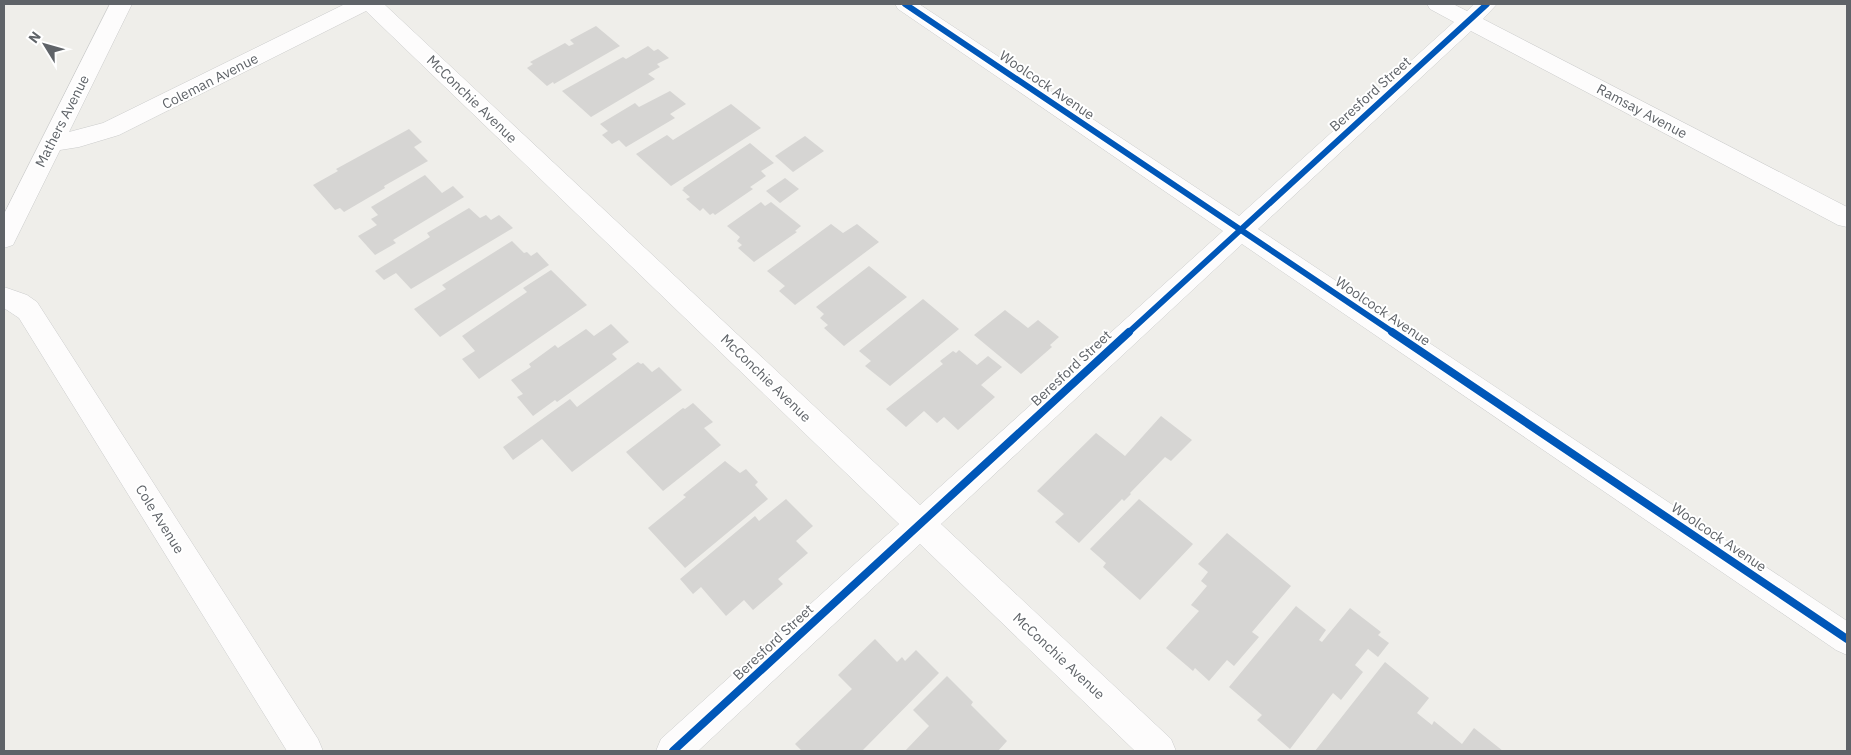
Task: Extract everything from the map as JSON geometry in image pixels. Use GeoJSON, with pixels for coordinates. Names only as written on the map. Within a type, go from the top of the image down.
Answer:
{"type":"FeatureCollection","features":[{"type":"Feature","properties":{"kind":"street","name":"Mathers Avenue"},"geometry":{"type":"LineString","coordinates":[[4,238],[121,4]]}},
{"type":"Feature","properties":{"kind":"street","name":"Coleman Avenue"},"geometry":{"type":"LineString","coordinates":[[51,142],[79,139],[120,126],[362,4]]}},
{"type":"Feature","properties":{"kind":"street","name":"McConchie Avenue"},"geometry":{"type":"LineString","coordinates":[[372,4],[1160,751]]}},
{"type":"Feature","properties":{"kind":"street","name":"Woolcock Avenue"},"geometry":{"type":"LineString","coordinates":[[905,4],[1847,639]]}},
{"type":"Feature","properties":{"kind":"street","name":"Ramsay Avenue"},"geometry":{"type":"LineString","coordinates":[[1437,4],[1478,12],[1847,218]]}},
{"type":"Feature","properties":{"kind":"street","name":"Beresford Street"},"geometry":{"type":"LineString","coordinates":[[673,751],[1478,12]]}},
{"type":"Feature","properties":{"kind":"street","name":"Cole Avenue"},"geometry":{"type":"LineString","coordinates":[[4,297],[18,302],[28,310],[306,751]]}},
{"type":"Feature","properties":{"kind":"building"},"geometry":{"type":"Polygon","coordinates":[[[596,26],[620,46],[554,84],[553,82],[547,86],[527,68],[533,64],[530,62],[565,43],[569,46],[574,44],[570,40],[596,26]]]}},
{"type":"Feature","properties":{"kind":"building"},"geometry":{"type":"Polygon","coordinates":[[[648,46],[654,51],[658,49],[669,58],[657,64],[660,67],[648,74],[655,79],[591,117],[562,91],[623,57],[626,59],[648,46]]]}},
{"type":"Feature","properties":{"kind":"building"},"geometry":{"type":"Polygon","coordinates":[[[670,91],[686,104],[670,114],[675,118],[626,147],[619,140],[612,144],[602,135],[608,131],[600,124],[635,103],[639,107],[670,91]]]}},
{"type":"Feature","properties":{"kind":"building"},"geometry":{"type":"Polygon","coordinates":[[[731,104],[761,128],[671,186],[636,154],[667,135],[673,140],[731,104]]]}},
{"type":"Feature","properties":{"kind":"building"},"geometry":{"type":"Polygon","coordinates":[[[409,129],[422,142],[414,147],[428,161],[344,212],[340,208],[335,210],[313,185],[338,171],[336,169],[409,129]]]}},
{"type":"Feature","properties":{"kind":"building"},"geometry":{"type":"Polygon","coordinates":[[[805,136],[824,151],[793,172],[775,156],[805,136]]]}},
{"type":"Feature","properties":{"kind":"building"},"geometry":{"type":"Polygon","coordinates":[[[750,143],[774,163],[761,171],[766,176],[750,187],[753,189],[715,215],[713,213],[710,215],[703,208],[700,211],[686,199],[690,197],[682,190],[683,188],[750,143]]]}},
{"type":"Feature","properties":{"kind":"building"},"geometry":{"type":"Polygon","coordinates":[[[425,175],[442,193],[453,186],[464,197],[393,240],[396,243],[375,255],[358,236],[377,225],[371,219],[378,215],[371,207],[425,175]]]}},
{"type":"Feature","properties":{"kind":"building"},"geometry":{"type":"Polygon","coordinates":[[[785,178],[799,189],[780,203],[766,191],[785,178]]]}},
{"type":"Feature","properties":{"kind":"building"},"geometry":{"type":"Polygon","coordinates":[[[761,202],[765,206],[771,202],[801,226],[795,231],[797,232],[754,262],[738,248],[742,245],[737,241],[740,237],[727,226],[761,202]]]}},
{"type":"Feature","properties":{"kind":"building"},"geometry":{"type":"Polygon","coordinates":[[[469,208],[480,218],[486,215],[491,220],[499,215],[513,228],[411,289],[396,273],[384,280],[375,271],[430,237],[427,233],[469,208]]]}},
{"type":"Feature","properties":{"kind":"building"},"geometry":{"type":"Polygon","coordinates":[[[831,224],[843,233],[857,224],[879,242],[795,305],[779,291],[785,286],[767,271],[831,224]]]}},
{"type":"Feature","properties":{"kind":"building"},"geometry":{"type":"Polygon","coordinates":[[[512,241],[524,253],[527,252],[531,256],[537,252],[549,265],[440,337],[414,309],[446,289],[442,285],[512,241]]]}},
{"type":"Feature","properties":{"kind":"building"},"geometry":{"type":"Polygon","coordinates":[[[869,266],[907,297],[844,346],[824,328],[828,325],[820,318],[824,314],[816,307],[869,266]]]}},
{"type":"Feature","properties":{"kind":"building"},"geometry":{"type":"Polygon","coordinates":[[[551,270],[587,305],[479,379],[462,359],[475,351],[462,336],[527,292],[523,288],[551,270]]]}},
{"type":"Feature","properties":{"kind":"building"},"geometry":{"type":"Polygon","coordinates":[[[923,299],[959,329],[890,386],[865,366],[871,361],[859,351],[923,299]]]}},
{"type":"Feature","properties":{"kind":"building"},"geometry":{"type":"Polygon","coordinates":[[[1005,310],[1028,328],[1038,320],[1059,337],[1050,345],[1052,347],[1021,374],[974,335],[1005,310]]]}},
{"type":"Feature","properties":{"kind":"building"},"geometry":{"type":"Polygon","coordinates":[[[611,324],[629,342],[612,354],[617,359],[557,402],[555,400],[533,416],[517,397],[523,394],[511,380],[531,367],[529,364],[555,345],[558,348],[586,329],[594,336],[611,324]]]}},
{"type":"Feature","properties":{"kind":"building"},"geometry":{"type":"Polygon","coordinates":[[[959,350],[977,365],[988,356],[1002,367],[981,385],[995,397],[958,430],[944,417],[937,423],[924,411],[906,427],[886,409],[943,364],[940,361],[953,351],[956,353],[959,350]]]}},
{"type":"Feature","properties":{"kind":"building"},"geometry":{"type":"Polygon","coordinates":[[[638,362],[643,363],[652,372],[659,367],[682,390],[572,472],[542,439],[513,460],[503,447],[570,399],[577,407],[638,362]]]}},
{"type":"Feature","properties":{"kind":"building"},"geometry":{"type":"Polygon","coordinates":[[[693,403],[713,422],[704,428],[721,445],[663,491],[626,452],[683,408],[685,409],[693,403]]]}},
{"type":"Feature","properties":{"kind":"building"},"geometry":{"type":"Polygon","coordinates":[[[1161,416],[1192,440],[1171,461],[1165,457],[1124,501],[1122,499],[1079,543],[1055,522],[1064,514],[1037,491],[1096,433],[1125,456],[1161,416]]]}},
{"type":"Feature","properties":{"kind":"building"},"geometry":{"type":"Polygon","coordinates":[[[725,461],[740,473],[746,469],[758,482],[755,485],[768,499],[685,568],[648,528],[686,497],[683,495],[725,461]]]}},
{"type":"Feature","properties":{"kind":"building"},"geometry":{"type":"Polygon","coordinates":[[[786,499],[813,526],[796,541],[808,553],[778,579],[783,584],[753,610],[744,600],[726,616],[701,587],[693,594],[680,579],[755,516],[759,521],[786,499]]]}},
{"type":"Feature","properties":{"kind":"building"},"geometry":{"type":"Polygon","coordinates":[[[1139,499],[1193,544],[1140,600],[1103,567],[1106,563],[1090,549],[1139,499]]]}},
{"type":"Feature","properties":{"kind":"building"},"geometry":{"type":"Polygon","coordinates":[[[1227,533],[1291,586],[1252,632],[1259,637],[1234,666],[1227,660],[1209,681],[1195,668],[1193,671],[1166,648],[1199,611],[1191,605],[1207,586],[1201,581],[1208,572],[1198,564],[1227,533]]]}},
{"type":"Feature","properties":{"kind":"building"},"geometry":{"type":"Polygon","coordinates":[[[1296,606],[1326,630],[1319,640],[1322,642],[1350,608],[1381,632],[1378,635],[1389,643],[1378,657],[1368,649],[1355,665],[1363,672],[1341,700],[1333,693],[1290,749],[1257,720],[1262,715],[1229,687],[1296,606]]]}},
{"type":"Feature","properties":{"kind":"building"},"geometry":{"type":"Polygon","coordinates":[[[875,639],[897,662],[902,657],[905,661],[916,650],[939,673],[862,751],[802,751],[795,744],[852,689],[838,675],[875,639]]]}},
{"type":"Feature","properties":{"kind":"building"},"geometry":{"type":"Polygon","coordinates":[[[1385,662],[1429,698],[1417,713],[1432,725],[1434,721],[1462,744],[1474,728],[1503,751],[1315,751],[1385,662]]]}},
{"type":"Feature","properties":{"kind":"building"},"geometry":{"type":"Polygon","coordinates":[[[947,676],[973,702],[971,705],[1007,741],[998,751],[905,751],[929,726],[913,710],[947,676]]]}},
{"type":"Feature","properties":{"kind":"cycle path"},"geometry":{"type":"LineString","coordinates":[[905,4],[1847,639]]}},
{"type":"Feature","properties":{"kind":"cycle path"},"geometry":{"type":"LineString","coordinates":[[673,751],[1487,4]]}}]}
